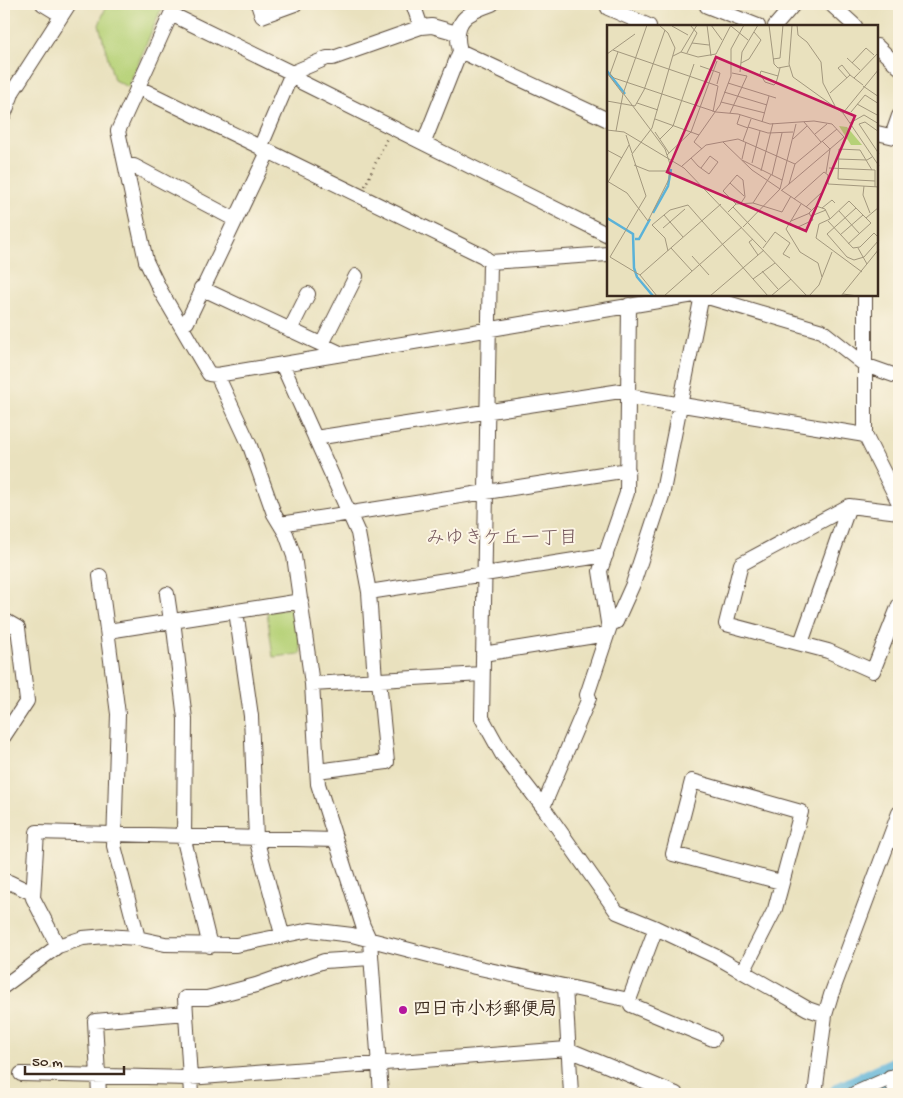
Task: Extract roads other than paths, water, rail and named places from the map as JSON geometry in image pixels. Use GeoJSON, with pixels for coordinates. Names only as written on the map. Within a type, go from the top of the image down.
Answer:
{"type":"FeatureCollection","features":[{"type":"Feature","properties":{"kind":"street"},"geometry":{"type":"LineString","coordinates":[[4,115],[9,90],[65,10],[43,4]]}},
{"type":"Feature","properties":{"kind":"street"},"geometry":{"type":"LineString","coordinates":[[258,4],[262,16],[294,4]]}},
{"type":"Feature","properties":{"kind":"street"},"geometry":{"type":"LineString","coordinates":[[413,4],[422,27]]}},
{"type":"Feature","properties":{"kind":"street"},"geometry":{"type":"LineString","coordinates":[[424,142],[460,51],[456,37],[459,26],[471,12],[492,4]]}},
{"type":"Feature","properties":{"kind":"street"},"geometry":{"type":"LineString","coordinates":[[707,4],[707,6],[754,25]]}},
{"type":"Feature","properties":{"kind":"street"},"geometry":{"type":"LineString","coordinates":[[831,4],[854,25]]}},
{"type":"Feature","properties":{"kind":"street"},"geometry":{"type":"LineString","coordinates":[[776,25],[791,5]]}},
{"type":"Feature","properties":{"kind":"street"},"geometry":{"type":"LineString","coordinates":[[608,8],[647,25]]}},
{"type":"Feature","properties":{"kind":"street"},"geometry":{"type":"LineString","coordinates":[[607,235],[448,157],[424,142],[381,120],[378,122],[301,82],[292,72],[171,14],[118,131],[146,261],[209,374],[217,376],[340,353],[688,296]]}},
{"type":"Feature","properties":{"kind":"street"},"geometry":{"type":"LineString","coordinates":[[181,326],[187,322],[264,150],[292,72],[327,58],[332,58],[422,27],[432,26],[457,32]]}},
{"type":"Feature","properties":{"kind":"street"},"geometry":{"type":"LineString","coordinates":[[878,47],[899,67]]}},
{"type":"Feature","properties":{"kind":"street"},"geometry":{"type":"LineString","coordinates":[[460,51],[607,120]]}},
{"type":"Feature","properties":{"kind":"street"},"geometry":{"type":"LineString","coordinates":[[137,87],[483,256],[490,262],[607,254]]}},
{"type":"Feature","properties":{"kind":"street"},"geometry":{"type":"LineString","coordinates":[[878,124],[890,135],[899,116]]}},
{"type":"Feature","properties":{"kind":"street"},"geometry":{"type":"LineString","coordinates":[[126,166],[134,166],[234,218]]}},
{"type":"Feature","properties":{"kind":"street"},"geometry":{"type":"LineString","coordinates":[[490,262],[487,329],[487,492],[482,718],[502,754],[543,807],[617,912],[656,928],[743,972],[808,1009],[825,1015]]}},
{"type":"Feature","properties":{"kind":"street"},"geometry":{"type":"LineString","coordinates":[[322,344],[356,276]]}},
{"type":"Feature","properties":{"kind":"street"},"geometry":{"type":"LineString","coordinates":[[201,288],[340,353]]}},
{"type":"Feature","properties":{"kind":"street"},"geometry":{"type":"LineString","coordinates":[[290,330],[308,294]]}},
{"type":"Feature","properties":{"kind":"street"},"geometry":{"type":"LineString","coordinates":[[543,807],[589,698],[587,695],[611,623],[616,622],[652,534],[662,496],[702,296]]}},
{"type":"Feature","properties":{"kind":"street"},"geometry":{"type":"LineString","coordinates":[[705,296],[822,331],[865,365],[899,377]]}},
{"type":"Feature","properties":{"kind":"street"},"geometry":{"type":"LineString","coordinates":[[865,296],[865,435],[899,503]]}},
{"type":"Feature","properties":{"kind":"street"},"geometry":{"type":"LineString","coordinates":[[608,632],[600,571],[627,493],[630,305]]}},
{"type":"Feature","properties":{"kind":"street"},"geometry":{"type":"LineString","coordinates":[[282,364],[358,533],[369,592],[387,762],[317,771]]}},
{"type":"Feature","properties":{"kind":"street"},"geometry":{"type":"LineString","coordinates":[[217,376],[250,446],[294,556],[312,684],[318,784],[363,926],[370,941],[381,1094]]}},
{"type":"Feature","properties":{"kind":"street"},"geometry":{"type":"LineString","coordinates":[[315,438],[487,411],[628,393],[679,405],[865,435]]}},
{"type":"Feature","properties":{"kind":"street"},"geometry":{"type":"LineString","coordinates":[[280,524],[628,470]]}},
{"type":"Feature","properties":{"kind":"street"},"geometry":{"type":"LineString","coordinates":[[801,643],[849,506]]}},
{"type":"Feature","properties":{"kind":"street"},"geometry":{"type":"LineString","coordinates":[[899,512],[849,506],[741,564],[726,624],[828,651],[872,672],[899,605]]}},
{"type":"Feature","properties":{"kind":"street"},"geometry":{"type":"LineString","coordinates":[[369,592],[606,555]]}},
{"type":"Feature","properties":{"kind":"street"},"geometry":{"type":"LineString","coordinates":[[100,576],[118,714],[114,846],[138,938]]}},
{"type":"Feature","properties":{"kind":"street"},"geometry":{"type":"LineString","coordinates":[[167,594],[186,719],[183,836],[210,946]]}},
{"type":"Feature","properties":{"kind":"street"},"geometry":{"type":"LineString","coordinates":[[108,630],[301,601]]}},
{"type":"Feature","properties":{"kind":"street"},"geometry":{"type":"LineString","coordinates":[[236,611],[251,716],[256,838],[282,934]]}},
{"type":"Feature","properties":{"kind":"street"},"geometry":{"type":"LineString","coordinates":[[4,620],[18,628],[27,701],[4,736]]}},
{"type":"Feature","properties":{"kind":"street"},"geometry":{"type":"LineString","coordinates":[[483,654],[608,632]]}},
{"type":"Feature","properties":{"kind":"street"},"geometry":{"type":"LineString","coordinates":[[312,684],[482,674]]}},
{"type":"Feature","properties":{"kind":"street"},"geometry":{"type":"LineString","coordinates":[[743,972],[775,909],[801,812],[692,782],[673,854],[781,882]]}},
{"type":"Feature","properties":{"kind":"street"},"geometry":{"type":"LineString","coordinates":[[815,1094],[825,1015],[899,812]]}},
{"type":"Feature","properties":{"kind":"street"},"geometry":{"type":"LineString","coordinates":[[58,946],[32,893],[37,832],[335,840]]}},
{"type":"Feature","properties":{"kind":"street"},"geometry":{"type":"LineString","coordinates":[[4,886],[10,882],[32,893]]}},
{"type":"Feature","properties":{"kind":"street"},"geometry":{"type":"LineString","coordinates":[[629,1000],[656,928]]}},
{"type":"Feature","properties":{"kind":"street"},"geometry":{"type":"LineString","coordinates":[[4,986],[58,946],[83,938],[106,936],[138,938],[165,944],[236,946],[282,934],[310,930],[352,935],[475,968],[629,1000],[632,1005],[713,1039]]}},
{"type":"Feature","properties":{"kind":"street"},"geometry":{"type":"LineString","coordinates":[[191,1094],[184,998],[207,998],[256,985],[324,961],[371,958]]}},
{"type":"Feature","properties":{"kind":"street"},"geometry":{"type":"LineString","coordinates":[[565,986],[571,1094]]}},
{"type":"Feature","properties":{"kind":"street"},"geometry":{"type":"LineString","coordinates":[[99,1094],[95,1021],[185,1013]]}},
{"type":"Feature","properties":{"kind":"street"},"geometry":{"type":"LineString","coordinates":[[21,1074],[189,1078],[379,1065],[568,1049],[676,1094]]}},
{"type":"Feature","properties":{"kind":"street"},"geometry":{"type":"LineString","coordinates":[[854,1094],[894,1076],[897,1094]]}},
{"type":"Feature","properties":{"kind":"waterway"},"geometry":{"type":"LineString","coordinates":[[841,1094],[899,1067]]}},
{"type":"Feature","properties":{"kind":"place","name":"四日市小杉郵便局"},"geometry":{"type":"Point","coordinates":[403,1010]}},
{"type":"Feature","properties":{"kind":"district","name":"みゆきケ丘一丁目"},"geometry":{"type":"Point","coordinates":[502,539]}}]}
